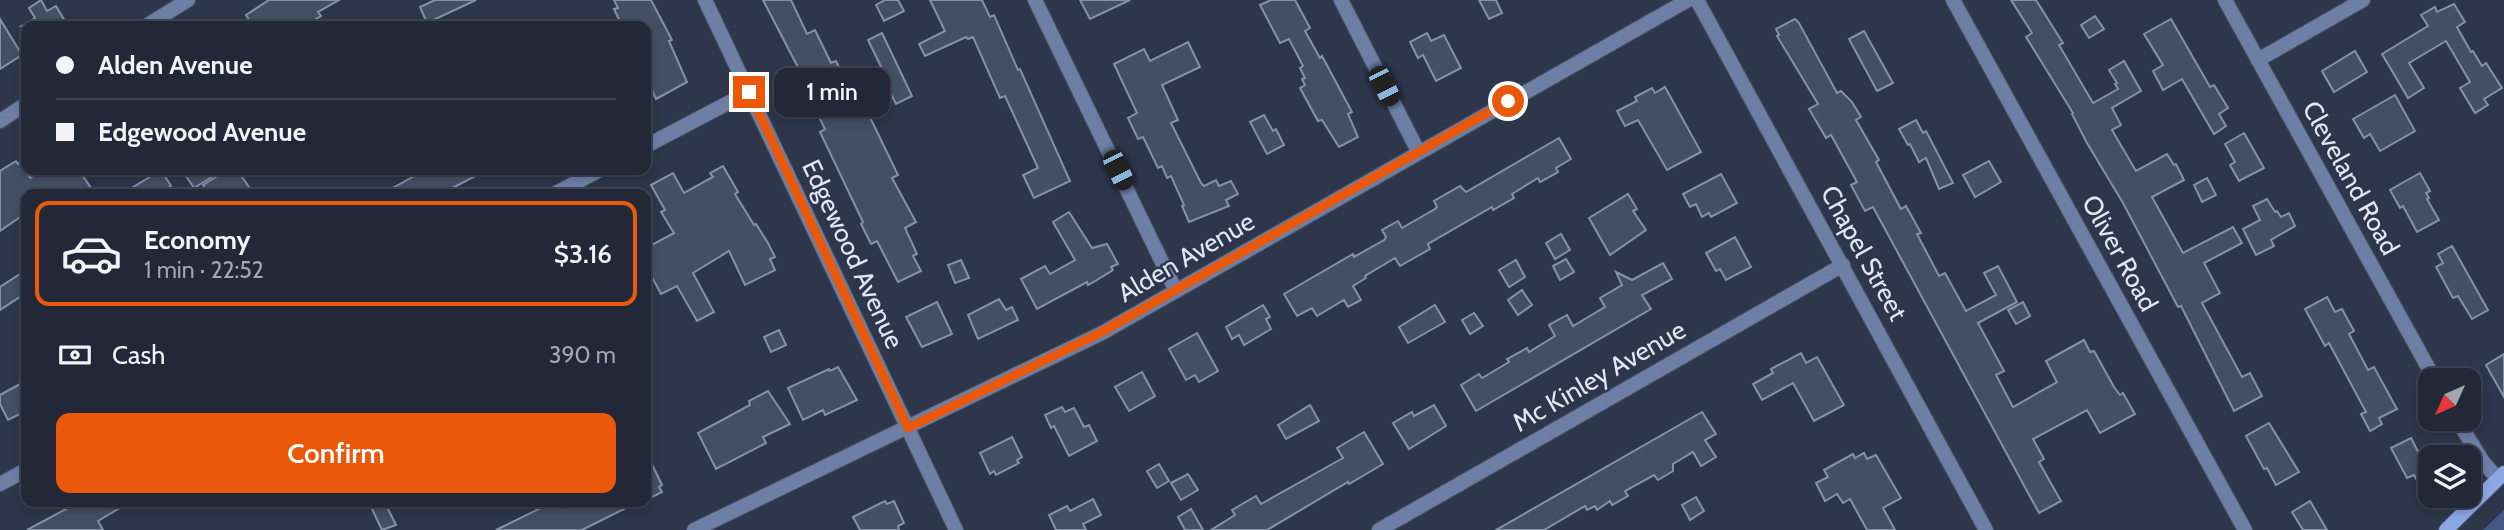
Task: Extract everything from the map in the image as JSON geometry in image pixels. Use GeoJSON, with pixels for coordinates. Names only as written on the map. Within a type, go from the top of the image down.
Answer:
{"type":"FeatureCollection","features":[{"type":"Feature","properties":{"kind":"main road"},"geometry":{"type":"LineString","coordinates":[[2446,530],[2501,476]]}},
{"type":"Feature","properties":{"kind":"street"},"geometry":{"type":"LineString","coordinates":[[154,21],[188,0]]}},
{"type":"Feature","properties":{"kind":"street","name":"Edgewood Avenue"},"geometry":{"type":"LineString","coordinates":[[705,0],[956,530]]}},
{"type":"Feature","properties":{"kind":"street"},"geometry":{"type":"LineString","coordinates":[[1035,0],[1176,291]]}},
{"type":"Feature","properties":{"kind":"street"},"geometry":{"type":"LineString","coordinates":[[1341,0],[1418,152]]}},
{"type":"Feature","properties":{"kind":"street","name":"Alden Avenue"},"geometry":{"type":"LineString","coordinates":[[694,530],[1074,347],[1688,0]]}},
{"type":"Feature","properties":{"kind":"street","name":"Chapel Street"},"geometry":{"type":"LineString","coordinates":[[1697,0],[1986,530]]}},
{"type":"Feature","properties":{"kind":"street","name":"Oliver Road"},"geometry":{"type":"LineString","coordinates":[[1953,0],[2245,530]]}},
{"type":"Feature","properties":{"kind":"street","name":"Cleveland Road"},"geometry":{"type":"LineString","coordinates":[[2225,0],[2428,368]]}},
{"type":"Feature","properties":{"kind":"street"},"geometry":{"type":"LineString","coordinates":[[2258,60],[2363,0]]}},
{"type":"Feature","properties":{"kind":"street"},"geometry":{"type":"LineString","coordinates":[[651,143],[749,92]]}},
{"type":"Feature","properties":{"kind":"street"},"geometry":{"type":"LineString","coordinates":[[0,121],[21,107]]}},
{"type":"Feature","properties":{"kind":"street"},"geometry":{"type":"LineString","coordinates":[[564,189],[590,175]]}},
{"type":"Feature","properties":{"kind":"street","name":"Mc Kinley Avenue"},"geometry":{"type":"LineString","coordinates":[[1379,530],[1843,265]]}},
{"type":"Feature","properties":{"kind":"street"},"geometry":{"type":"LineString","coordinates":[[2464,431],[2483,461],[2501,476]]}},
{"type":"Feature","properties":{"kind":"street"},"geometry":{"type":"LineString","coordinates":[[0,484],[21,473]]}},
{"type":"Feature","properties":{"kind":"shaded area"},"geometry":{"type":"Polygon","coordinates":[[[2504,510],[2504,530],[2483,530],[2504,510]]]}},
{"type":"Feature","properties":{"kind":"building"},"geometry":{"type":"Polygon","coordinates":[[[41,0],[47,11],[56,6],[65,21],[30,21],[35,18],[29,8],[41,0]]]}},
{"type":"Feature","properties":{"kind":"building"},"geometry":{"type":"Polygon","coordinates":[[[269,0],[339,0],[318,12],[321,16],[312,21],[250,21],[246,15],[269,0]]]}},
{"type":"Feature","properties":{"kind":"building"},"geometry":{"type":"Polygon","coordinates":[[[435,0],[476,0],[431,21],[426,21],[420,7],[435,0]]]}},
{"type":"Feature","properties":{"kind":"building"},"geometry":{"type":"Polygon","coordinates":[[[614,0],[651,0],[672,40],[669,41],[687,82],[656,99],[651,88],[651,21],[620,21],[614,9],[618,8],[614,0]]]}},
{"type":"Feature","properties":{"kind":"building"},"geometry":{"type":"Polygon","coordinates":[[[763,0],[791,0],[807,34],[815,30],[831,63],[836,61],[861,111],[866,109],[898,175],[892,178],[916,222],[905,228],[917,254],[913,256],[921,271],[898,282],[877,241],[871,244],[820,132],[825,129],[800,79],[803,77],[763,0]]]}},
{"type":"Feature","properties":{"kind":"building"},"geometry":{"type":"Polygon","coordinates":[[[885,0],[898,0],[904,11],[884,21],[876,5],[885,0]]]}},
{"type":"Feature","properties":{"kind":"building"},"geometry":{"type":"Polygon","coordinates":[[[930,0],[982,0],[990,17],[994,15],[1070,181],[1034,198],[1023,175],[1038,168],[1005,96],[1000,98],[973,37],[966,37],[925,56],[919,44],[945,31],[930,0]]]}},
{"type":"Feature","properties":{"kind":"building"},"geometry":{"type":"Polygon","coordinates":[[[1080,0],[1130,0],[1090,19],[1080,0]]]}},
{"type":"Feature","properties":{"kind":"building"},"geometry":{"type":"Polygon","coordinates":[[[1271,0],[1295,0],[1310,28],[1305,31],[1320,58],[1322,56],[1352,112],[1348,114],[1358,137],[1339,147],[1322,120],[1318,121],[1300,88],[1305,85],[1300,68],[1303,66],[1289,39],[1280,43],[1260,5],[1271,0]]]}},
{"type":"Feature","properties":{"kind":"building"},"geometry":{"type":"Polygon","coordinates":[[[1479,0],[1496,0],[1502,13],[1489,19],[1479,0]]]}},
{"type":"Feature","properties":{"kind":"building"},"geometry":{"type":"Polygon","coordinates":[[[2011,0],[2036,0],[2063,43],[2059,45],[2093,103],[2118,89],[2109,70],[2124,61],[2141,91],[2112,108],[2121,125],[2112,130],[2136,171],[2167,154],[2174,165],[2176,164],[2184,180],[2152,197],[2183,253],[2233,227],[2242,243],[2204,263],[2220,293],[2202,303],[2242,377],[2250,373],[2262,396],[2234,411],[2181,306],[2178,307],[2073,113],[2026,37],[2032,33],[2011,0]]]}},
{"type":"Feature","properties":{"kind":"building"},"geometry":{"type":"Polygon","coordinates":[[[2454,4],[2465,22],[2457,27],[2471,52],[2473,51],[2482,66],[2486,63],[2502,88],[2484,99],[2488,105],[2475,113],[2460,88],[2470,82],[2446,41],[2409,63],[2424,88],[2408,98],[2382,54],[2428,26],[2421,15],[2435,7],[2437,12],[2454,4]]]}},
{"type":"Feature","properties":{"kind":"building"},"geometry":{"type":"Polygon","coordinates":[[[2095,16],[2104,29],[2089,38],[2081,25],[2095,16]]]}},
{"type":"Feature","properties":{"kind":"building"},"geometry":{"type":"Polygon","coordinates":[[[0,19],[21,56],[0,69],[0,19]]]}},
{"type":"Feature","properties":{"kind":"building"},"geometry":{"type":"Polygon","coordinates":[[[1795,19],[1837,93],[1841,91],[1852,102],[1861,117],[1856,120],[1879,160],[1876,162],[1901,209],[1906,206],[1939,276],[1945,273],[1966,311],[1996,295],[1984,273],[1998,266],[2017,302],[1978,323],[2004,371],[1996,375],[2013,407],[2057,382],[2046,361],[2084,340],[2135,414],[2100,433],[2087,410],[2033,439],[2044,459],[2039,462],[2061,501],[2039,513],[1873,207],[1865,211],[1851,185],[1857,182],[1831,135],[1826,138],[1809,109],[1818,104],[1777,36],[1779,35],[1776,29],[1795,19]]]}},
{"type":"Feature","properties":{"kind":"building"},"geometry":{"type":"Polygon","coordinates":[[[2171,19],[2210,87],[2214,85],[2228,108],[2219,114],[2226,126],[2214,134],[2182,79],[2163,90],[2153,71],[2163,65],[2144,34],[2171,19]]]}},
{"type":"Feature","properties":{"kind":"building"},"geometry":{"type":"Polygon","coordinates":[[[1864,31],[1893,83],[1877,91],[1849,39],[1864,31]]]}},
{"type":"Feature","properties":{"kind":"building"},"geometry":{"type":"Polygon","coordinates":[[[882,33],[912,96],[896,104],[868,40],[882,33]]]}},
{"type":"Feature","properties":{"kind":"building"},"geometry":{"type":"Polygon","coordinates":[[[1427,33],[1431,41],[1444,35],[1461,68],[1436,81],[1423,55],[1418,58],[1410,42],[1427,33]]]}},
{"type":"Feature","properties":{"kind":"building"},"geometry":{"type":"Polygon","coordinates":[[[1188,42],[1200,67],[1162,85],[1178,120],[1171,123],[1201,183],[1204,186],[1216,180],[1219,186],[1231,181],[1238,194],[1226,200],[1229,206],[1189,222],[1171,176],[1167,178],[1162,166],[1158,168],[1143,137],[1138,139],[1128,118],[1137,113],[1114,64],[1144,49],[1150,61],[1188,42]]]}},
{"type":"Feature","properties":{"kind":"building"},"geometry":{"type":"Polygon","coordinates":[[[2355,51],[2367,72],[2334,92],[2322,71],[2355,51]]]}},
{"type":"Feature","properties":{"kind":"building"},"geometry":{"type":"Polygon","coordinates":[[[1665,87],[1701,152],[1667,170],[1638,120],[1625,126],[1617,111],[1637,101],[1635,97],[1652,88],[1655,93],[1665,87]]]}},
{"type":"Feature","properties":{"kind":"building"},"geometry":{"type":"Polygon","coordinates":[[[2395,95],[2415,131],[2380,151],[2370,134],[2364,138],[2353,119],[2395,95]]]}},
{"type":"Feature","properties":{"kind":"building"},"geometry":{"type":"Polygon","coordinates":[[[1264,115],[1273,131],[1276,129],[1284,145],[1267,154],[1250,122],[1264,115]]]}},
{"type":"Feature","properties":{"kind":"building"},"geometry":{"type":"Polygon","coordinates":[[[1916,120],[1923,133],[1926,131],[1953,183],[1939,189],[1926,158],[1919,162],[1910,144],[1908,145],[1899,129],[1916,120]]]}},
{"type":"Feature","properties":{"kind":"building"},"geometry":{"type":"Polygon","coordinates":[[[2244,133],[2264,168],[2239,181],[2230,165],[2235,162],[2225,144],[2244,133]]]}},
{"type":"Feature","properties":{"kind":"building"},"geometry":{"type":"Polygon","coordinates":[[[1559,138],[1571,159],[1556,168],[1558,172],[1540,182],[1538,178],[1512,194],[1514,198],[1493,210],[1492,207],[1428,244],[1430,249],[1400,266],[1395,258],[1365,276],[1366,278],[1353,286],[1361,300],[1348,307],[1344,300],[1317,316],[1312,308],[1297,316],[1284,294],[1353,254],[1354,257],[1384,240],[1386,237],[1382,230],[1398,221],[1402,228],[1435,209],[1437,207],[1434,201],[1460,186],[1466,192],[1559,138]]]}},
{"type":"Feature","properties":{"kind":"building"},"geometry":{"type":"Polygon","coordinates":[[[16,161],[18,164],[21,162],[21,175],[28,175],[30,178],[34,175],[82,175],[92,189],[21,189],[21,216],[0,231],[0,171],[16,161]]]}},
{"type":"Feature","properties":{"kind":"building"},"geometry":{"type":"Polygon","coordinates":[[[1989,161],[2001,182],[1975,197],[1963,175],[1989,161]]]}},
{"type":"Feature","properties":{"kind":"building"},"geometry":{"type":"Polygon","coordinates":[[[723,166],[738,192],[735,194],[775,257],[770,259],[775,270],[745,285],[729,251],[693,273],[714,312],[697,321],[677,286],[661,294],[651,275],[651,245],[674,233],[661,212],[665,210],[651,185],[673,173],[684,193],[713,177],[710,173],[723,166]]]}},
{"type":"Feature","properties":{"kind":"building"},"geometry":{"type":"Polygon","coordinates":[[[2420,173],[2430,191],[2426,193],[2429,198],[2427,199],[2439,220],[2417,232],[2403,206],[2400,208],[2390,190],[2420,173]]]}},
{"type":"Feature","properties":{"kind":"building"},"geometry":{"type":"Polygon","coordinates":[[[1721,174],[1737,203],[1711,217],[1709,213],[1702,217],[1696,204],[1690,207],[1683,194],[1721,174]]]}},
{"type":"Feature","properties":{"kind":"building"},"geometry":{"type":"Polygon","coordinates":[[[153,175],[164,175],[171,186],[166,189],[130,189],[153,175]]]}},
{"type":"Feature","properties":{"kind":"building"},"geometry":{"type":"Polygon","coordinates":[[[185,175],[215,175],[194,188],[185,175]]]}},
{"type":"Feature","properties":{"kind":"building"},"geometry":{"type":"Polygon","coordinates":[[[219,175],[241,175],[250,189],[206,189],[203,185],[219,175]]]}},
{"type":"Feature","properties":{"kind":"building"},"geometry":{"type":"Polygon","coordinates":[[[416,175],[477,175],[451,189],[391,189],[416,175]]]}},
{"type":"Feature","properties":{"kind":"building"},"geometry":{"type":"Polygon","coordinates":[[[2207,178],[2216,195],[2202,202],[2194,185],[2207,178]]]}},
{"type":"Feature","properties":{"kind":"building"},"geometry":{"type":"Polygon","coordinates":[[[1628,194],[1637,209],[1633,211],[1646,230],[1610,255],[1589,218],[1628,194]]]}},
{"type":"Feature","properties":{"kind":"building"},"geometry":{"type":"Polygon","coordinates":[[[2267,199],[2281,217],[2289,213],[2295,226],[2271,240],[2274,246],[2256,255],[2243,229],[2260,220],[2253,206],[2267,199]]]}},
{"type":"Feature","properties":{"kind":"building"},"geometry":{"type":"Polygon","coordinates":[[[1069,212],[1092,248],[1107,244],[1118,264],[1088,285],[1087,282],[1037,309],[1021,279],[1045,266],[1050,274],[1075,260],[1053,222],[1069,212]]]}},
{"type":"Feature","properties":{"kind":"building"},"geometry":{"type":"Polygon","coordinates":[[[1561,234],[1570,250],[1555,259],[1546,243],[1561,234]]]}},
{"type":"Feature","properties":{"kind":"building"},"geometry":{"type":"Polygon","coordinates":[[[1735,237],[1751,267],[1726,280],[1720,269],[1716,271],[1706,253],[1735,237]]]}},
{"type":"Feature","properties":{"kind":"building"},"geometry":{"type":"Polygon","coordinates":[[[2452,246],[2488,310],[2472,319],[2458,296],[2453,298],[2436,267],[2443,263],[2438,254],[2452,246]]]}},
{"type":"Feature","properties":{"kind":"building"},"geometry":{"type":"Polygon","coordinates":[[[1566,259],[1574,272],[1560,280],[1553,266],[1566,259]]]}},
{"type":"Feature","properties":{"kind":"building"},"geometry":{"type":"Polygon","coordinates":[[[961,260],[969,278],[955,283],[948,265],[961,260]]]}},
{"type":"Feature","properties":{"kind":"building"},"geometry":{"type":"Polygon","coordinates":[[[1516,260],[1525,277],[1509,287],[1499,270],[1516,260]]]}},
{"type":"Feature","properties":{"kind":"building"},"geometry":{"type":"Polygon","coordinates":[[[1663,263],[1672,279],[1642,295],[1651,309],[1476,411],[1461,385],[1479,374],[1482,378],[1509,362],[1507,359],[1527,348],[1529,352],[1555,336],[1549,325],[1567,315],[1573,326],[1605,307],[1600,298],[1622,285],[1616,272],[1632,280],[1663,263]]]}},
{"type":"Feature","properties":{"kind":"building"},"geometry":{"type":"Polygon","coordinates":[[[21,273],[21,296],[0,310],[0,287],[21,273]]]}},
{"type":"Feature","properties":{"kind":"building"},"geometry":{"type":"Polygon","coordinates":[[[1522,290],[1532,305],[1518,315],[1508,300],[1522,290]]]}},
{"type":"Feature","properties":{"kind":"building"},"geometry":{"type":"Polygon","coordinates":[[[2327,297],[2335,312],[2342,309],[2354,331],[2349,334],[2368,370],[2374,367],[2397,409],[2379,418],[2382,424],[2370,431],[2361,414],[2366,412],[2329,343],[2325,346],[2305,309],[2327,297]]]}},
{"type":"Feature","properties":{"kind":"building"},"geometry":{"type":"Polygon","coordinates":[[[999,299],[1006,310],[1012,307],[1018,320],[978,339],[968,315],[999,299]]]}},
{"type":"Feature","properties":{"kind":"building"},"geometry":{"type":"Polygon","coordinates":[[[937,302],[952,334],[922,347],[906,317],[937,302]]]}},
{"type":"Feature","properties":{"kind":"building"},"geometry":{"type":"Polygon","coordinates":[[[2023,302],[2030,316],[2016,324],[2008,310],[2023,302]]]}},
{"type":"Feature","properties":{"kind":"building"},"geometry":{"type":"Polygon","coordinates":[[[1263,305],[1270,317],[1266,319],[1271,329],[1244,345],[1239,335],[1232,339],[1226,327],[1263,305]]]}},
{"type":"Feature","properties":{"kind":"building"},"geometry":{"type":"Polygon","coordinates":[[[1435,305],[1445,322],[1408,343],[1399,327],[1435,305]]]}},
{"type":"Feature","properties":{"kind":"building"},"geometry":{"type":"Polygon","coordinates":[[[1474,313],[1483,326],[1470,334],[1462,320],[1474,313]]]}},
{"type":"Feature","properties":{"kind":"building"},"geometry":{"type":"Polygon","coordinates":[[[779,330],[786,345],[771,352],[764,337],[779,330]]]}},
{"type":"Feature","properties":{"kind":"building"},"geometry":{"type":"Polygon","coordinates":[[[1197,333],[1218,371],[1199,382],[1195,375],[1186,380],[1169,349],[1197,333]]]}},
{"type":"Feature","properties":{"kind":"building"},"geometry":{"type":"Polygon","coordinates":[[[1801,353],[1806,363],[1817,357],[1844,405],[1814,421],[1793,383],[1762,400],[1753,384],[1773,373],[1771,369],[1801,353]]]}},
{"type":"Feature","properties":{"kind":"building"},"geometry":{"type":"Polygon","coordinates":[[[2504,354],[2504,397],[2486,365],[2504,354]]]}},
{"type":"Feature","properties":{"kind":"building"},"geometry":{"type":"Polygon","coordinates":[[[838,367],[857,400],[825,415],[823,410],[803,420],[788,388],[838,367]]]}},
{"type":"Feature","properties":{"kind":"building"},"geometry":{"type":"Polygon","coordinates":[[[1142,372],[1155,396],[1129,411],[1115,387],[1142,372]]]}},
{"type":"Feature","properties":{"kind":"building"},"geometry":{"type":"Polygon","coordinates":[[[20,384],[21,414],[8,420],[0,404],[0,395],[20,384]]]}},
{"type":"Feature","properties":{"kind":"building"},"geometry":{"type":"Polygon","coordinates":[[[768,391],[790,424],[763,437],[766,443],[716,469],[698,433],[750,405],[749,401],[768,391]]]}},
{"type":"Feature","properties":{"kind":"building"},"geometry":{"type":"Polygon","coordinates":[[[1310,405],[1319,421],[1286,439],[1278,425],[1310,405]]]}},
{"type":"Feature","properties":{"kind":"building"},"geometry":{"type":"Polygon","coordinates":[[[1434,405],[1446,426],[1409,449],[1393,423],[1412,412],[1414,416],[1434,405]]]}},
{"type":"Feature","properties":{"kind":"building"},"geometry":{"type":"Polygon","coordinates":[[[1062,407],[1065,412],[1074,408],[1084,427],[1089,425],[1097,441],[1069,456],[1054,426],[1051,428],[1045,415],[1062,407]]]}},
{"type":"Feature","properties":{"kind":"building"},"geometry":{"type":"Polygon","coordinates":[[[1702,412],[1716,434],[1705,440],[1716,457],[1701,466],[1693,452],[1673,464],[1673,471],[1658,480],[1654,475],[1625,491],[1628,496],[1612,505],[1610,501],[1597,510],[1595,506],[1587,510],[1585,506],[1544,530],[1496,530],[1702,412]]]}},
{"type":"Feature","properties":{"kind":"building"},"geometry":{"type":"Polygon","coordinates":[[[2269,423],[2299,472],[2276,485],[2246,436],[2269,423]]]}},
{"type":"Feature","properties":{"kind":"building"},"geometry":{"type":"Polygon","coordinates":[[[1364,432],[1383,464],[1267,530],[1211,530],[1235,515],[1232,510],[1256,496],[1261,504],[1343,458],[1337,448],[1364,432]]]}},
{"type":"Feature","properties":{"kind":"building"},"geometry":{"type":"Polygon","coordinates":[[[1012,437],[1022,457],[1017,460],[1019,463],[996,475],[994,471],[990,474],[980,453],[1012,437]]]}},
{"type":"Feature","properties":{"kind":"building"},"geometry":{"type":"Polygon","coordinates":[[[2411,438],[2418,452],[2418,482],[2414,475],[2407,478],[2391,448],[2411,438]]]}},
{"type":"Feature","properties":{"kind":"building"},"geometry":{"type":"Polygon","coordinates":[[[1864,453],[1867,459],[1876,455],[1901,498],[1883,508],[1895,530],[1867,530],[1850,499],[1843,503],[1837,494],[1825,501],[1816,483],[1828,477],[1824,470],[1853,454],[1855,458],[1864,453]]]}},
{"type":"Feature","properties":{"kind":"building"},"geometry":{"type":"Polygon","coordinates":[[[651,462],[662,485],[659,487],[662,492],[651,498],[651,462]]]}},
{"type":"Feature","properties":{"kind":"building"},"geometry":{"type":"Polygon","coordinates":[[[1159,464],[1169,481],[1157,488],[1147,471],[1159,464]]]}},
{"type":"Feature","properties":{"kind":"building"},"geometry":{"type":"Polygon","coordinates":[[[1188,474],[1198,490],[1181,500],[1171,483],[1188,474]]]}},
{"type":"Feature","properties":{"kind":"building"},"geometry":{"type":"Polygon","coordinates":[[[1696,497],[1704,511],[1690,520],[1682,505],[1696,497]]]}},
{"type":"Feature","properties":{"kind":"building"},"geometry":{"type":"Polygon","coordinates":[[[1093,499],[1101,515],[1083,524],[1086,530],[1056,530],[1049,515],[1067,506],[1070,511],[1093,499]]]}},
{"type":"Feature","properties":{"kind":"building"},"geometry":{"type":"Polygon","coordinates":[[[885,501],[887,504],[894,501],[904,523],[898,526],[899,530],[860,530],[853,517],[885,501]]]}},
{"type":"Feature","properties":{"kind":"building"},"geometry":{"type":"Polygon","coordinates":[[[2310,501],[2327,530],[2303,530],[2292,512],[2310,501]]]}},
{"type":"Feature","properties":{"kind":"building"},"geometry":{"type":"Polygon","coordinates":[[[70,507],[122,507],[98,521],[103,530],[27,530],[70,507]]]}},
{"type":"Feature","properties":{"kind":"building"},"geometry":{"type":"Polygon","coordinates":[[[387,507],[396,525],[382,530],[372,509],[387,507]]]}},
{"type":"Feature","properties":{"kind":"building"},"geometry":{"type":"Polygon","coordinates":[[[543,507],[628,507],[582,530],[496,530],[543,507]]]}},
{"type":"Feature","properties":{"kind":"building"},"geometry":{"type":"Polygon","coordinates":[[[1191,509],[1203,530],[1185,530],[1178,517],[1191,509]]]}},
{"type":"Feature","properties":{"kind":"route"},"geometry":{"type":"LineString","coordinates":[[749,92],[908,428],[1102,332],[1508,101]]}}]}
